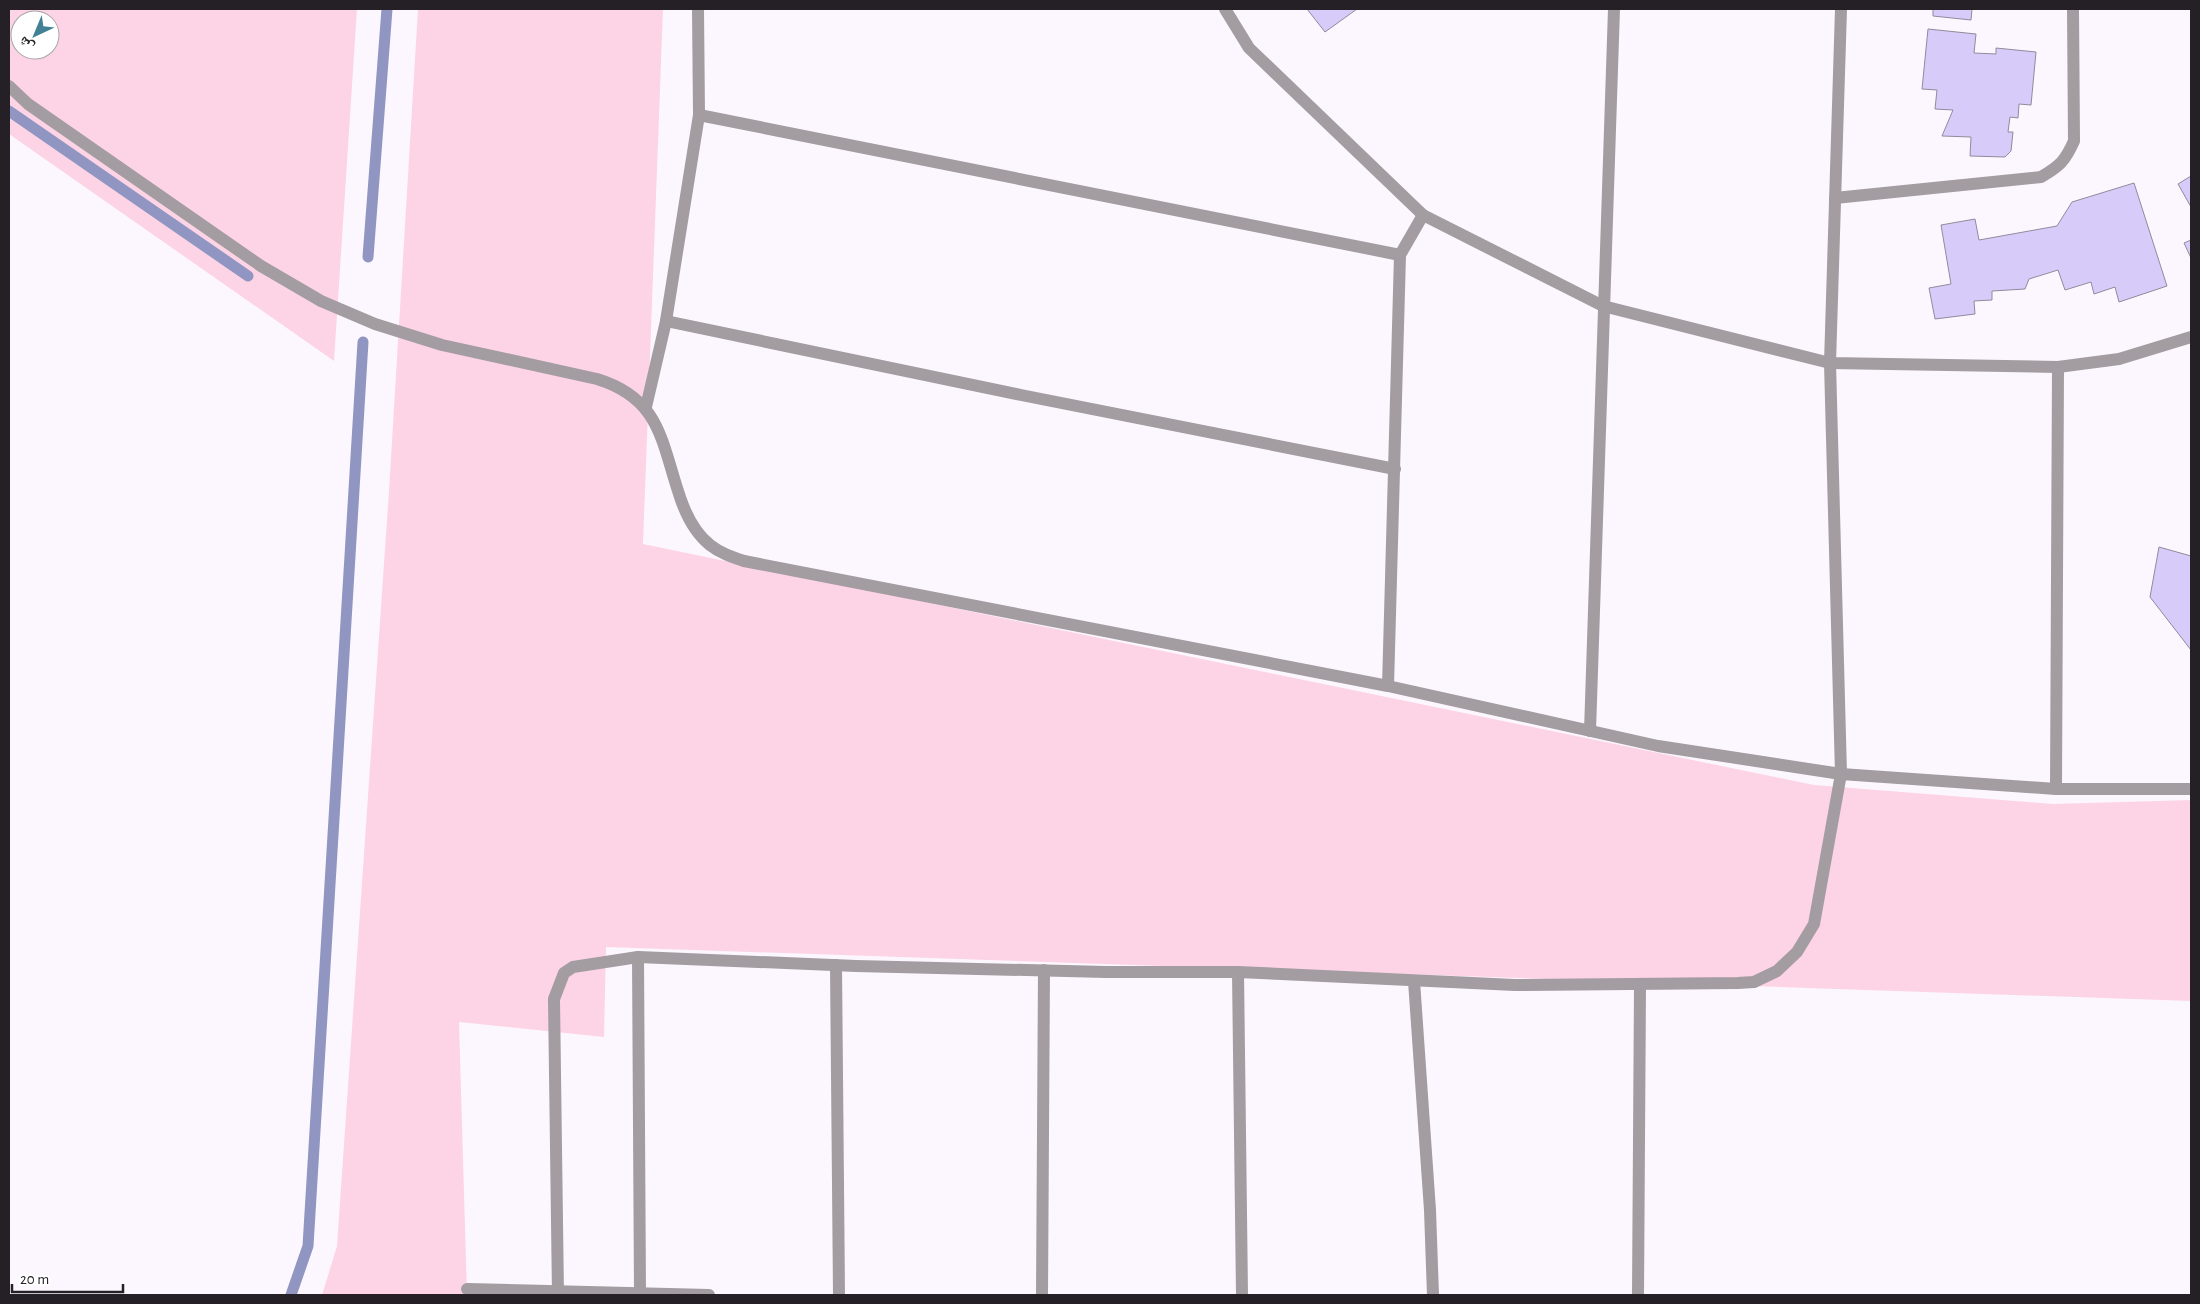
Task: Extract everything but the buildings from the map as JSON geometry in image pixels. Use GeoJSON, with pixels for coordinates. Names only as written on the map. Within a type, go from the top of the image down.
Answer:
{"type":"FeatureCollection","features":[{"type":"Feature","properties":{"kind":"street"},"geometry":{"type":"LineString","coordinates":[[646,407],[666,321],[699,115],[700,9]]}},
{"type":"Feature","properties":{"kind":"street"},"geometry":{"type":"LineString","coordinates":[[1225,9],[1249,48],[1423,216],[1604,306],[1830,363],[2058,367],[2119,359],[2191,337]]}},
{"type":"Feature","properties":{"kind":"street"},"geometry":{"type":"LineString","coordinates":[[1590,731],[1614,9]]}},
{"type":"Feature","properties":{"kind":"street"},"geometry":{"type":"LineString","coordinates":[[558,1293],[554,1000],[564,973],[573,967],[638,957],[836,965],[1238,972],[1515,985],[1640,985],[1754,982],[1777,971],[1797,952],[1814,924],[1841,774],[1830,363],[1841,9]]}},
{"type":"Feature","properties":{"kind":"street"},"geometry":{"type":"LineString","coordinates":[[1835,198],[2041,177],[2061,165],[2074,141],[2073,9]]}},
{"type":"Feature","properties":{"kind":"street"},"geometry":{"type":"LineString","coordinates":[[9,86],[28,104],[261,266],[321,301],[375,324],[442,346],[597,378],[615,384],[632,394],[646,407],[656,422],[687,515],[696,531],[710,545],[726,555],[744,561],[1388,686],[1658,746],[1841,774],[2056,789],[2191,789]]}},
{"type":"Feature","properties":{"kind":"street"},"geometry":{"type":"LineString","coordinates":[[699,115],[1400,255]]}},
{"type":"Feature","properties":{"kind":"street"},"geometry":{"type":"LineString","coordinates":[[1388,686],[1400,255],[1423,216]]}},
{"type":"Feature","properties":{"kind":"street"},"geometry":{"type":"LineString","coordinates":[[666,321],[1021,395],[1395,469]]}},
{"type":"Feature","properties":{"kind":"street"},"geometry":{"type":"LineString","coordinates":[[2056,789],[2058,367]]}},
{"type":"Feature","properties":{"kind":"street"},"geometry":{"type":"LineString","coordinates":[[638,957],[640,1294]]}},
{"type":"Feature","properties":{"kind":"street"},"geometry":{"type":"LineString","coordinates":[[836,965],[840,1295]]}},
{"type":"Feature","properties":{"kind":"street"},"geometry":{"type":"LineString","coordinates":[[1042,1295],[1044,970]]}},
{"type":"Feature","properties":{"kind":"street"},"geometry":{"type":"LineString","coordinates":[[1238,972],[1242,1295]]}},
{"type":"Feature","properties":{"kind":"street"},"geometry":{"type":"LineString","coordinates":[[1414,981],[1430,1210],[1433,1295]]}},
{"type":"Feature","properties":{"kind":"street"},"geometry":{"type":"LineString","coordinates":[[1638,1295],[1640,985]]}},
{"type":"Feature","properties":{"kind":"street"},"geometry":{"type":"LineString","coordinates":[[467,1289],[558,1293],[709,1295]]}},
{"type":"Feature","properties":{"kind":"shaded area"},"geometry":{"type":"Polygon","coordinates":[[[9,9],[357,9],[334,361],[9,134],[9,9]]]}},
{"type":"Feature","properties":{"kind":"shaded area"},"geometry":{"type":"Polygon","coordinates":[[[418,9],[663,9],[643,544],[1814,785],[2053,804],[2191,800],[2191,1001],[606,947],[604,1037],[459,1022],[467,1295],[322,1295],[337,1246],[389,491],[418,9]]]}},
{"type":"Feature","properties":{"kind":"waterway"},"geometry":{"type":"LineString","coordinates":[[368,257],[387,9]]}},
{"type":"Feature","properties":{"kind":"waterway"},"geometry":{"type":"LineString","coordinates":[[9,111],[248,276]]}},
{"type":"Feature","properties":{"kind":"waterway"},"geometry":{"type":"LineString","coordinates":[[291,1295],[308,1246],[363,342]]}}]}
